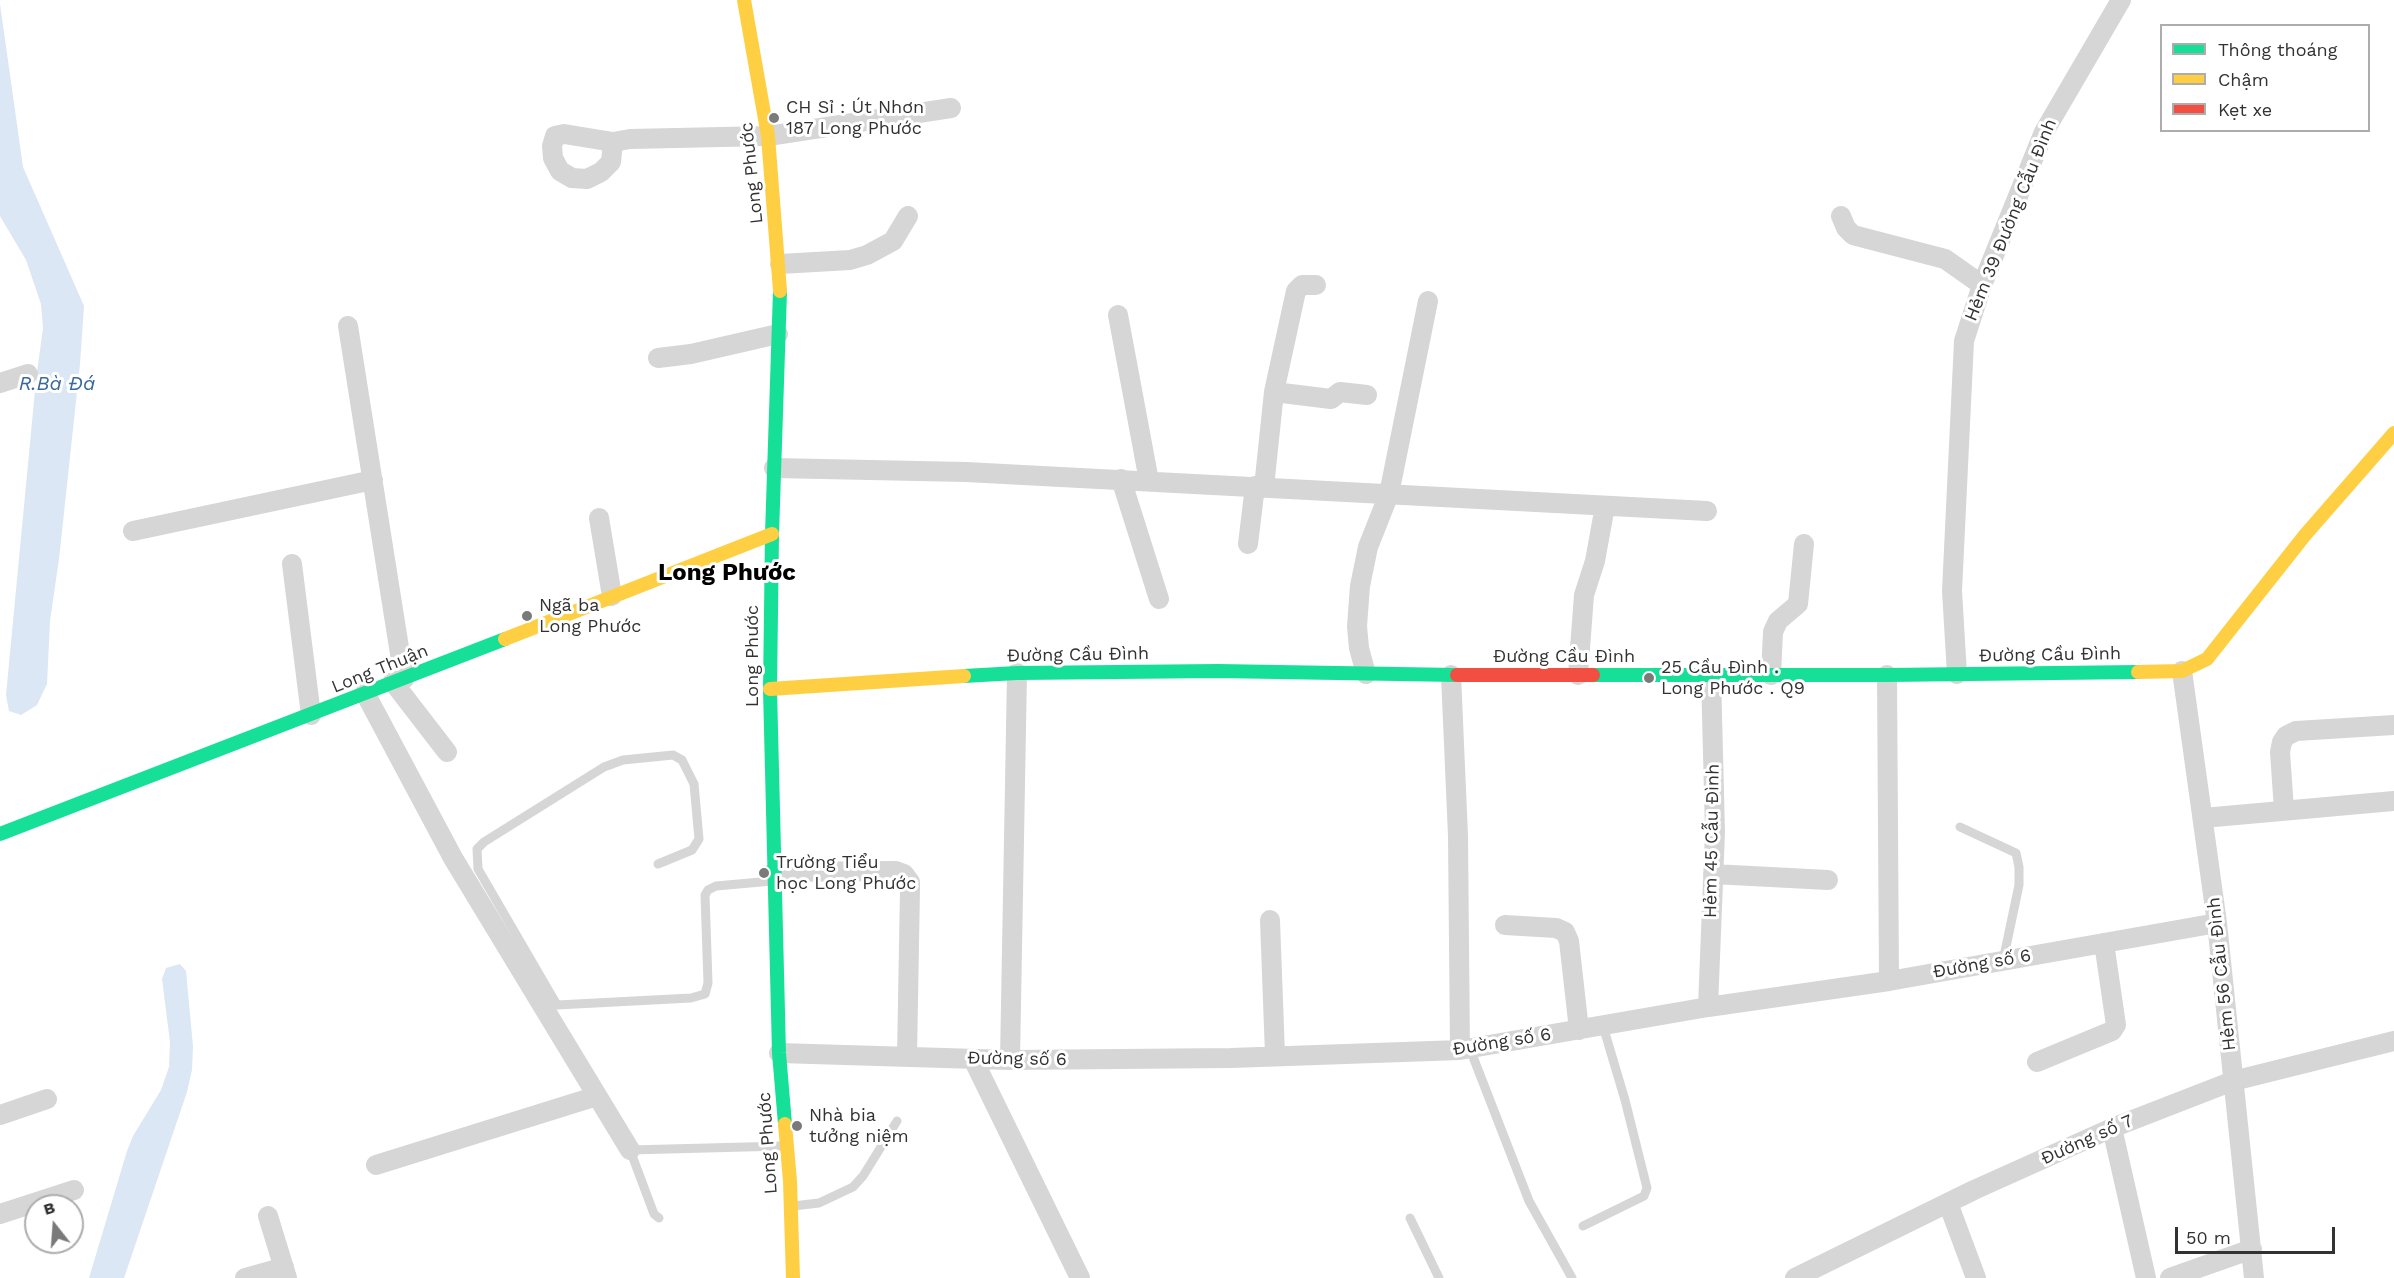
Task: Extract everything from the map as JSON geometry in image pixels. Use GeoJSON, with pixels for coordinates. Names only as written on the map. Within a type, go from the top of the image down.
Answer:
{"type":"FeatureCollection","features":[{"type":"Feature","properties":{"kind":"street","name":"Long Phước"},"geometry":{"type":"LineString","coordinates":[[744,0],[768,136],[780,264],[770,689],[779,1053],[793,1278]]}},
{"type":"Feature","properties":{"kind":"street","name":"Hẻm 39 Đường Cẫu Đình"},"geometry":{"type":"LineString","coordinates":[[1958,674],[1952,591],[1964,341],[1982,285],[2044,132],[2114,3]]}},
{"type":"Feature","properties":{"kind":"street"},"geometry":{"type":"LineString","coordinates":[[613,142],[630,139],[768,136],[951,108]]}},
{"type":"Feature","properties":{"kind":"street"},"geometry":{"type":"LineString","coordinates":[[780,264],[850,260],[867,255],[893,241],[908,216]]}},
{"type":"Feature","properties":{"kind":"street"},"geometry":{"type":"LineString","coordinates":[[1841,216],[1846,228],[1853,235],[1945,259],[1982,285]]}},
{"type":"Feature","properties":{"kind":"street"},"geometry":{"type":"LineString","coordinates":[[1248,544],[1274,392],[1296,291],[1302,285],[1316,285]]}},
{"type":"Feature","properties":{"kind":"street"},"geometry":{"type":"LineString","coordinates":[[1366,674],[1359,648],[1357,626],[1360,586],[1368,547],[1389,494],[1428,301]]}},
{"type":"Feature","properties":{"kind":"street"},"geometry":{"type":"LineString","coordinates":[[1118,315],[1149,481]]}},
{"type":"Feature","properties":{"kind":"street"},"geometry":{"type":"LineString","coordinates":[[348,326],[373,480],[398,680],[447,752]]}},
{"type":"Feature","properties":{"kind":"street"},"geometry":{"type":"LineString","coordinates":[[658,358],[691,354],[778,334]]}},
{"type":"Feature","properties":{"kind":"street"},"geometry":{"type":"LineString","coordinates":[[0,382],[28,374]]}},
{"type":"Feature","properties":{"kind":"street"},"geometry":{"type":"LineString","coordinates":[[1274,392],[1331,399],[1340,392],[1367,395]]}},
{"type":"Feature","properties":{"kind":"street","name":"Đường Cầu Đình"},"geometry":{"type":"LineString","coordinates":[[770,689],[1017,673],[1887,675],[2182,671],[2207,659],[2305,536],[2394,433]]}},
{"type":"Feature","properties":{"kind":"street"},"geometry":{"type":"LineString","coordinates":[[774,468],[966,472],[1121,479],[1707,511]]}},
{"type":"Feature","properties":{"kind":"street"},"geometry":{"type":"LineString","coordinates":[[1121,479],[1158,599]]}},
{"type":"Feature","properties":{"kind":"street"},"geometry":{"type":"LineString","coordinates":[[133,531],[373,480]]}},
{"type":"Feature","properties":{"kind":"street"},"geometry":{"type":"LineString","coordinates":[[1578,675],[1584,595],[1595,561],[1605,506]]}},
{"type":"Feature","properties":{"kind":"street"},"geometry":{"type":"LineString","coordinates":[[599,519],[612,597]]}},
{"type":"Feature","properties":{"kind":"street","name":"Long Thuận"},"geometry":{"type":"LineString","coordinates":[[0,834],[772,534]]}},
{"type":"Feature","properties":{"kind":"street"},"geometry":{"type":"LineString","coordinates":[[1771,675],[1773,632],[1778,621],[1798,604],[1804,544]]}},
{"type":"Feature","properties":{"kind":"street"},"geometry":{"type":"LineString","coordinates":[[292,564],[311,715]]}},
{"type":"Feature","properties":{"kind":"street","name":"Hẻm 56 Cẫu Đình"},"geometry":{"type":"LineString","coordinates":[[2182,671],[2217,923],[2254,1278]]}},
{"type":"Feature","properties":{"kind":"street"},"geometry":{"type":"LineString","coordinates":[[1010,1060],[1017,673]]}},
{"type":"Feature","properties":{"kind":"street"},"geometry":{"type":"LineString","coordinates":[[1451,675],[1465,1050]]}},
{"type":"Feature","properties":{"kind":"street","name":"Hẻm 45 Cẫu Đình"},"geometry":{"type":"LineString","coordinates":[[1708,1007],[1715,832],[1712,675]]}},
{"type":"Feature","properties":{"kind":"street"},"geometry":{"type":"LineString","coordinates":[[1887,675],[1889,981]]}},
{"type":"Feature","properties":{"kind":"street"},"geometry":{"type":"LineString","coordinates":[[365,693],[453,858],[630,1150]]}},
{"type":"Feature","properties":{"kind":"street"},"geometry":{"type":"LineString","coordinates":[[2284,810],[2280,752],[2286,736],[2296,731],[2394,725]]}},
{"type":"Feature","properties":{"kind":"street"},"geometry":{"type":"LineString","coordinates":[[2203,818],[2394,801]]}},
{"type":"Feature","properties":{"kind":"street"},"geometry":{"type":"LineString","coordinates":[[775,876],[896,871],[904,873],[910,882],[907,1057]]}},
{"type":"Feature","properties":{"kind":"street"},"geometry":{"type":"LineString","coordinates":[[1713,874],[1828,880]]}},
{"type":"Feature","properties":{"kind":"street"},"geometry":{"type":"LineString","coordinates":[[1270,920],[1275,1055]]}},
{"type":"Feature","properties":{"kind":"street","name":"Đường số 6"},"geometry":{"type":"LineString","coordinates":[[779,1053],[1010,1060],[1231,1058],[1465,1050],[1708,1007],[1889,981],[2217,923]]}},
{"type":"Feature","properties":{"kind":"street"},"geometry":{"type":"LineString","coordinates":[[1505,925],[1556,928],[1565,932],[1569,941],[1579,1030]]}},
{"type":"Feature","properties":{"kind":"street"},"geometry":{"type":"LineString","coordinates":[[2037,1062],[2112,1031],[2116,1025],[2104,943]]}},
{"type":"Feature","properties":{"kind":"street","name":"Đường số 7"},"geometry":{"type":"LineString","coordinates":[[1796,1278],[1948,1203],[2112,1128],[2233,1081],[2394,1041]]}},
{"type":"Feature","properties":{"kind":"street"},"geometry":{"type":"LineString","coordinates":[[973,1059],[1080,1278]]}},
{"type":"Feature","properties":{"kind":"street"},"geometry":{"type":"LineString","coordinates":[[376,1165],[597,1096]]}},
{"type":"Feature","properties":{"kind":"street"},"geometry":{"type":"LineString","coordinates":[[0,1115],[47,1099]]}},
{"type":"Feature","properties":{"kind":"street"},"geometry":{"type":"LineString","coordinates":[[2112,1128],[2146,1278]]}},
{"type":"Feature","properties":{"kind":"street"},"geometry":{"type":"LineString","coordinates":[[0,1214],[74,1190]]}},
{"type":"Feature","properties":{"kind":"street"},"geometry":{"type":"LineString","coordinates":[[1948,1203],[1976,1278]]}},
{"type":"Feature","properties":{"kind":"street"},"geometry":{"type":"LineString","coordinates":[[245,1278],[286,1272],[268,1216]]}},
{"type":"Feature","properties":{"kind":"street"},"geometry":{"type":"LineString","coordinates":[[2170,1278],[2252,1249]]}},
{"type":"Feature","properties":{"kind":"lane"},"geometry":{"type":"LineString","coordinates":[[658,864],[692,850],[699,839],[694,784],[682,760],[673,755],[623,760],[604,767],[484,842],[477,849],[476,860],[478,869],[557,1005],[565,1006],[691,998],[705,994],[708,983],[705,895],[708,890],[716,886],[775,876]]}},
{"type":"Feature","properties":{"kind":"lane"},"geometry":{"type":"LineString","coordinates":[[1960,827],[2016,852],[2019,885],[2003,961]]}},
{"type":"Feature","properties":{"kind":"lane"},"geometry":{"type":"LineString","coordinates":[[1583,1226],[1644,1196],[1647,1188],[1625,1100],[1603,1026]]}},
{"type":"Feature","properties":{"kind":"lane"},"geometry":{"type":"LineString","coordinates":[[1465,1050],[1529,1201],[1572,1278]]}},
{"type":"Feature","properties":{"kind":"lane"},"geometry":{"type":"LineString","coordinates":[[790,1206],[819,1203],[853,1187],[863,1176],[897,1121]]}},
{"type":"Feature","properties":{"kind":"lane"},"geometry":{"type":"LineString","coordinates":[[659,1218],[654,1214],[630,1150],[786,1146]]}},
{"type":"Feature","properties":{"kind":"lane"},"geometry":{"type":"LineString","coordinates":[[1410,1218],[1439,1278]]}},
{"type":"Feature","properties":{"kind":"water","name":"R.Bà Đá"},"geometry":{"type":"Polygon","coordinates":[[[0,4],[23,167],[84,306],[59,559],[50,621],[47,684],[37,705],[21,715],[9,711],[6,695],[43,328],[41,304],[26,260],[0,216],[0,4]]]}},
{"type":"Feature","properties":{"kind":"water"},"geometry":{"type":"Polygon","coordinates":[[[180,964],[186,971],[193,1046],[192,1070],[187,1092],[124,1278],[89,1278],[127,1151],[133,1136],[161,1090],[169,1067],[170,1042],[162,979],[166,968],[180,964]]]}},
{"type":"Feature","properties":{"kind":"traffic: fast"},"geometry":{"type":"LineString","coordinates":[[780,291],[772,534],[770,689],[779,1053],[785,1124]]}},
{"type":"Feature","properties":{"kind":"traffic: fast"},"geometry":{"type":"LineString","coordinates":[[0,834],[505,639]]}},
{"type":"Feature","properties":{"kind":"traffic: fast"},"geometry":{"type":"LineString","coordinates":[[964,676],[1017,673],[1218,671],[1457,675]]}},
{"type":"Feature","properties":{"kind":"traffic: fast"},"geometry":{"type":"LineString","coordinates":[[1593,675],[2138,672]]}},
{"type":"Feature","properties":{"kind":"traffic: slow"},"geometry":{"type":"LineString","coordinates":[[744,0],[768,136],[780,291]]}},
{"type":"Feature","properties":{"kind":"traffic: slow"},"geometry":{"type":"LineString","coordinates":[[2138,672],[2182,671],[2207,659],[2305,535],[2394,433]]}},
{"type":"Feature","properties":{"kind":"traffic: slow"},"geometry":{"type":"LineString","coordinates":[[505,639],[772,534]]}},
{"type":"Feature","properties":{"kind":"traffic: slow"},"geometry":{"type":"LineString","coordinates":[[770,689],[964,676]]}},
{"type":"Feature","properties":{"kind":"traffic: slow"},"geometry":{"type":"LineString","coordinates":[[785,1124],[790,1181],[793,1278]]}},
{"type":"Feature","properties":{"kind":"traffic: jam"},"geometry":{"type":"LineString","coordinates":[[1457,675],[1593,675]]}},
{"type":"Feature","properties":{"kind":"place","name":"CH Sỉ : Út Nhơn 187 Long Phước"},"geometry":{"type":"Point","coordinates":[774,118]}},
{"type":"Feature","properties":{"kind":"place","name":"Ngã ba Long Phước"},"geometry":{"type":"Point","coordinates":[527,616]}},
{"type":"Feature","properties":{"kind":"place","name":"25 Cầu Đình . Long Phước . Q9"},"geometry":{"type":"Point","coordinates":[1649,678]}},
{"type":"Feature","properties":{"kind":"place","name":"Trường Tiểu học Long Phước"},"geometry":{"type":"Point","coordinates":[764,873]}},
{"type":"Feature","properties":{"kind":"place","name":"Nhà bia tưởng niệm"},"geometry":{"type":"Point","coordinates":[797,1126]}},
{"type":"Feature","properties":{"kind":"district","name":"Long Phước"},"geometry":{"type":"Point","coordinates":[727,573]}}]}
